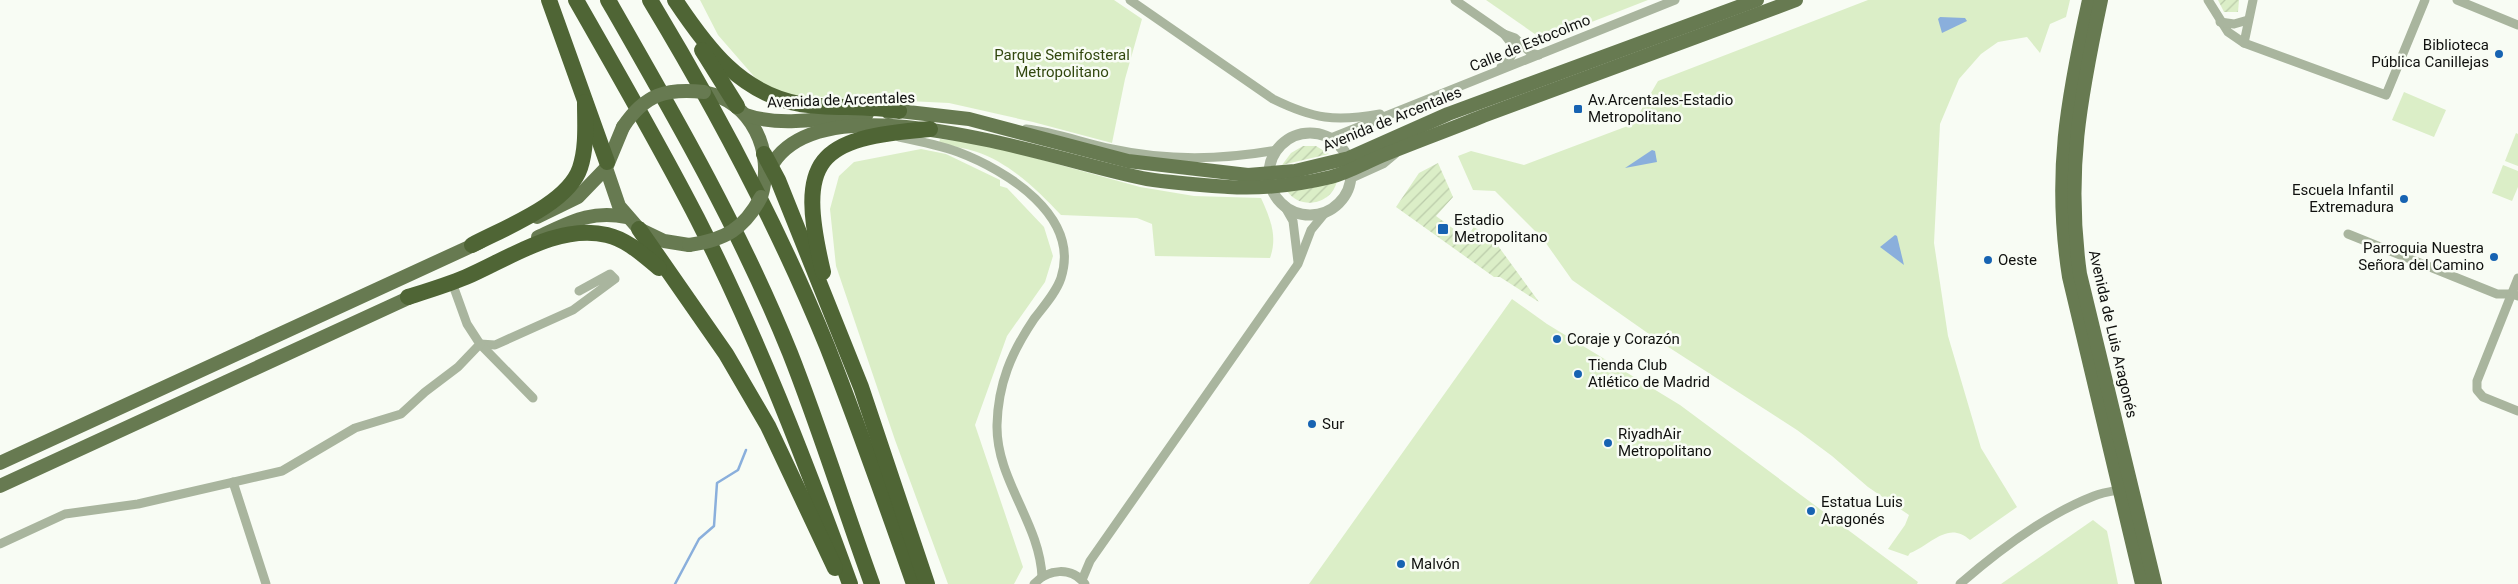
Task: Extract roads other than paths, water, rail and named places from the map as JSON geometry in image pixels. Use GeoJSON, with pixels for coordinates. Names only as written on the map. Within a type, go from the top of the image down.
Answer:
{"type":"FeatureCollection","features":[{"type":"Feature","properties":{"kind":"highway"},"geometry":{"type":"LineString","coordinates":[[549,0],[607,165]]}},
{"type":"Feature","properties":{"kind":"highway"},"geometry":{"type":"LineString","coordinates":[[576,0],[702,228],[768,372],[809,471],[850,584]]}},
{"type":"Feature","properties":{"kind":"highway"},"geometry":{"type":"LineString","coordinates":[[608,0],[726,211],[789,352],[827,451],[884,584]]}},
{"type":"Feature","properties":{"kind":"highway"},"geometry":{"type":"LineString","coordinates":[[650,0],[714,110],[779,238],[826,344],[856,421],[914,584]]}},
{"type":"Feature","properties":{"kind":"highway"},"geometry":{"type":"LineString","coordinates":[[675,0],[695,38],[742,110]]}},
{"type":"Feature","properties":{"kind":"highway"},"geometry":{"type":"LineString","coordinates":[[675,0],[701,37],[731,72],[773,98],[801,104],[874,107],[899,111]]}},
{"type":"Feature","properties":{"kind":"highway"},"geometry":{"type":"LineString","coordinates":[[472,245],[546,206],[570,185],[580,168],[584,151],[585,102]]}},
{"type":"Feature","properties":{"kind":"highway"},"geometry":{"type":"LineString","coordinates":[[833,315],[812,225],[811,198],[814,178],[824,161],[841,148],[856,140],[884,133],[930,129]]}},
{"type":"Feature","properties":{"kind":"highway"},"geometry":{"type":"LineString","coordinates":[[770,168],[833,315],[871,415],[927,584]]}},
{"type":"Feature","properties":{"kind":"highway"},"geometry":{"type":"LineString","coordinates":[[639,229],[726,354],[768,426],[830,559],[845,584]]}},
{"type":"Feature","properties":{"kind":"highway"},"geometry":{"type":"LineString","coordinates":[[408,297],[465,277],[554,238],[584,234],[606,235],[617,238],[638,251],[674,280]]}},
{"type":"Feature","properties":{"kind":"highway"},"geometry":{"type":"LineString","coordinates":[[827,451],[872,584]]}},
{"type":"Feature","properties":{"kind":"main road","name":"Avenida de Arcentales"},"geometry":{"type":"LineString","coordinates":[[1351,168],[1448,114],[1757,0]]}},
{"type":"Feature","properties":{"kind":"main road","name":"Avenida de Arcentales"},"geometry":{"type":"LineString","coordinates":[[770,168],[782,161],[811,135],[835,129],[867,126],[930,129],[983,138],[1072,162],[1147,179],[1256,188],[1270,180],[1295,171],[1351,168],[1796,0]]}},
{"type":"Feature","properties":{"kind":"main road","name":"Avenida de Luis Aragonés"},"geometry":{"type":"LineString","coordinates":[[2089,0],[2068,96],[2063,136],[2060,195],[2063,241],[2069,278],[2125,488],[2155,584]]}},
{"type":"Feature","properties":{"kind":"main road","name":"Avenida de Luis Aragonés"},"geometry":{"type":"LineString","coordinates":[[2101,0],[2082,90],[2076,136],[2073,195],[2075,239],[2080,274],[2125,488],[2142,584]]}},
{"type":"Feature","properties":{"kind":"main road"},"geometry":{"type":"LineString","coordinates":[[0,463],[472,245],[560,208],[590,187],[607,165],[623,127],[633,112],[654,96],[680,89],[704,92],[724,98],[742,110],[757,134],[770,168],[761,197],[751,215],[726,236],[708,242],[689,245],[664,241],[639,229],[627,217],[613,192],[607,165]]}},
{"type":"Feature","properties":{"kind":"main road","name":"Avenida de Arcentales"},"geometry":{"type":"LineString","coordinates":[[742,110],[760,120],[778,121],[899,111],[945,115],[997,125],[1128,161],[1209,172],[1248,175],[1270,180]]}},
{"type":"Feature","properties":{"kind":"main road"},"geometry":{"type":"LineString","coordinates":[[0,486],[583,217],[610,214],[627,217]]}},
{"type":"Feature","properties":{"kind":"street","name":"Calle de Estocolmo"},"geometry":{"type":"LineString","coordinates":[[1130,0],[1273,100],[1297,111],[1312,116],[1333,118],[1395,111]]}},
{"type":"Feature","properties":{"kind":"street"},"geometry":{"type":"LineString","coordinates":[[1455,0],[1504,34],[1515,38],[1531,53],[1538,55]]}},
{"type":"Feature","properties":{"kind":"street","name":"Calle de Estocolmo"},"geometry":{"type":"LineString","coordinates":[[1331,138],[1674,0]]}},
{"type":"Feature","properties":{"kind":"street"},"geometry":{"type":"LineString","coordinates":[[2208,0],[2228,32],[2244,43],[2386,95],[2425,0]]}},
{"type":"Feature","properties":{"kind":"street"},"geometry":{"type":"LineString","coordinates":[[2244,43],[2253,0]]}},
{"type":"Feature","properties":{"kind":"street"},"geometry":{"type":"LineString","coordinates":[[2457,0],[2518,25]]}},
{"type":"Feature","properties":{"kind":"street"},"geometry":{"type":"LineString","coordinates":[[2220,22],[2234,24],[2248,20]]}},
{"type":"Feature","properties":{"kind":"street"},"geometry":{"type":"LineString","coordinates":[[1492,73],[1507,63],[1513,53],[1511,43],[1504,34]]}},
{"type":"Feature","properties":{"kind":"street","name":"Avenida de Arcentales"},"geometry":{"type":"LineString","coordinates":[[997,125],[1048,131],[1086,143],[1151,156],[1187,159],[1219,158],[1277,150]]}},
{"type":"Feature","properties":{"kind":"street"},"geometry":{"type":"LineString","coordinates":[[884,133],[943,147],[978,161],[1020,186],[1046,209],[1056,225],[1064,259],[1061,278],[1056,289],[1028,329],[1005,370],[999,399],[997,427],[1004,471],[1037,551],[1042,576]]}},
{"type":"Feature","properties":{"kind":"street"},"geometry":{"type":"LineString","coordinates":[[1034,584],[1042,576],[1060,571],[1069,572],[1084,582],[1090,561],[1298,264],[1311,230],[1325,213],[1344,198],[1351,168],[1341,146],[1331,138],[1312,133],[1301,134],[1284,143],[1277,150],[1270,180],[1279,201],[1293,221],[1298,264]]}},
{"type":"Feature","properties":{"kind":"street"},"geometry":{"type":"LineString","coordinates":[[1285,207],[1304,215],[1325,213]]}},
{"type":"Feature","properties":{"kind":"street"},"geometry":{"type":"LineString","coordinates":[[2348,234],[2497,294],[2515,295]]}},
{"type":"Feature","properties":{"kind":"street"},"geometry":{"type":"LineString","coordinates":[[0,544],[65,514],[138,504],[282,471],[355,428],[401,414],[425,392],[458,367],[480,344],[495,344],[573,310],[614,279],[610,274],[580,291]]}},
{"type":"Feature","properties":{"kind":"street"},"geometry":{"type":"LineString","coordinates":[[2518,278],[2515,295],[2477,381],[2477,390],[2483,397],[2518,411]]}},
{"type":"Feature","properties":{"kind":"street"},"geometry":{"type":"LineString","coordinates":[[454,288],[467,324],[480,344],[533,398]]}},
{"type":"Feature","properties":{"kind":"street"},"geometry":{"type":"LineString","coordinates":[[233,482],[266,584]]}},
{"type":"Feature","properties":{"kind":"street"},"geometry":{"type":"LineString","coordinates":[[1960,584],[1983,565],[2068,508],[2095,496],[2125,488]]}},
{"type":"Feature","properties":{"kind":"street"},"geometry":{"type":"LineString","coordinates":[[1069,572],[1090,561]]}},
{"type":"Feature","properties":{"kind":"water"},"geometry":{"type":"Polygon","coordinates":[[[1940,17],[1965,18],[1967,21],[1942,33],[1938,19],[1940,17]]]}},
{"type":"Feature","properties":{"kind":"water"},"geometry":{"type":"Polygon","coordinates":[[[1652,150],[1655,151],[1657,162],[1625,168],[1652,150]]]}},
{"type":"Feature","properties":{"kind":"water"},"geometry":{"type":"Polygon","coordinates":[[[1895,235],[1897,236],[1904,265],[1880,247],[1895,235]]]}},
{"type":"Feature","properties":{"kind":"waterway"},"geometry":{"type":"LineString","coordinates":[[675,584],[699,539],[714,526],[717,483],[738,470],[746,450]]}},
{"type":"Feature","properties":{"kind":"place","name":"Biblioteca Pública Canillejas"},"geometry":{"type":"Point","coordinates":[2499,54]}},
{"type":"Feature","properties":{"kind":"place","name":"Av.Arcentales-Estadio Metropolitano"},"geometry":{"type":"Point","coordinates":[1578,109]}},
{"type":"Feature","properties":{"kind":"place","name":"Escuela Infantil Extremadura"},"geometry":{"type":"Point","coordinates":[2404,199]}},
{"type":"Feature","properties":{"kind":"place","name":"Estadio Metropolitano"},"geometry":{"type":"Point","coordinates":[1443,229]}},
{"type":"Feature","properties":{"kind":"place","name":"Parroquia Nuestra Señora del Camino"},"geometry":{"type":"Point","coordinates":[2494,257]}},
{"type":"Feature","properties":{"kind":"place","name":"Oeste"},"geometry":{"type":"Point","coordinates":[1988,260]}},
{"type":"Feature","properties":{"kind":"place","name":"Coraje y Corazón"},"geometry":{"type":"Point","coordinates":[1557,339]}},
{"type":"Feature","properties":{"kind":"place","name":"Tienda Club Atlético de Madrid"},"geometry":{"type":"Point","coordinates":[1578,374]}},
{"type":"Feature","properties":{"kind":"place","name":"Sur"},"geometry":{"type":"Point","coordinates":[1312,424]}},
{"type":"Feature","properties":{"kind":"place","name":"RiyadhAir Metropolitano"},"geometry":{"type":"Point","coordinates":[1608,443]}},
{"type":"Feature","properties":{"kind":"place","name":"Estatua Luis Aragonés"},"geometry":{"type":"Point","coordinates":[1811,511]}},
{"type":"Feature","properties":{"kind":"place","name":"Malvón"},"geometry":{"type":"Point","coordinates":[1401,564]}},
{"type":"Feature","properties":{"kind":"park label","name":"Parque Semifosteral Metropolitano"},"geometry":{"type":"Point","coordinates":[1062,64]}}]}
